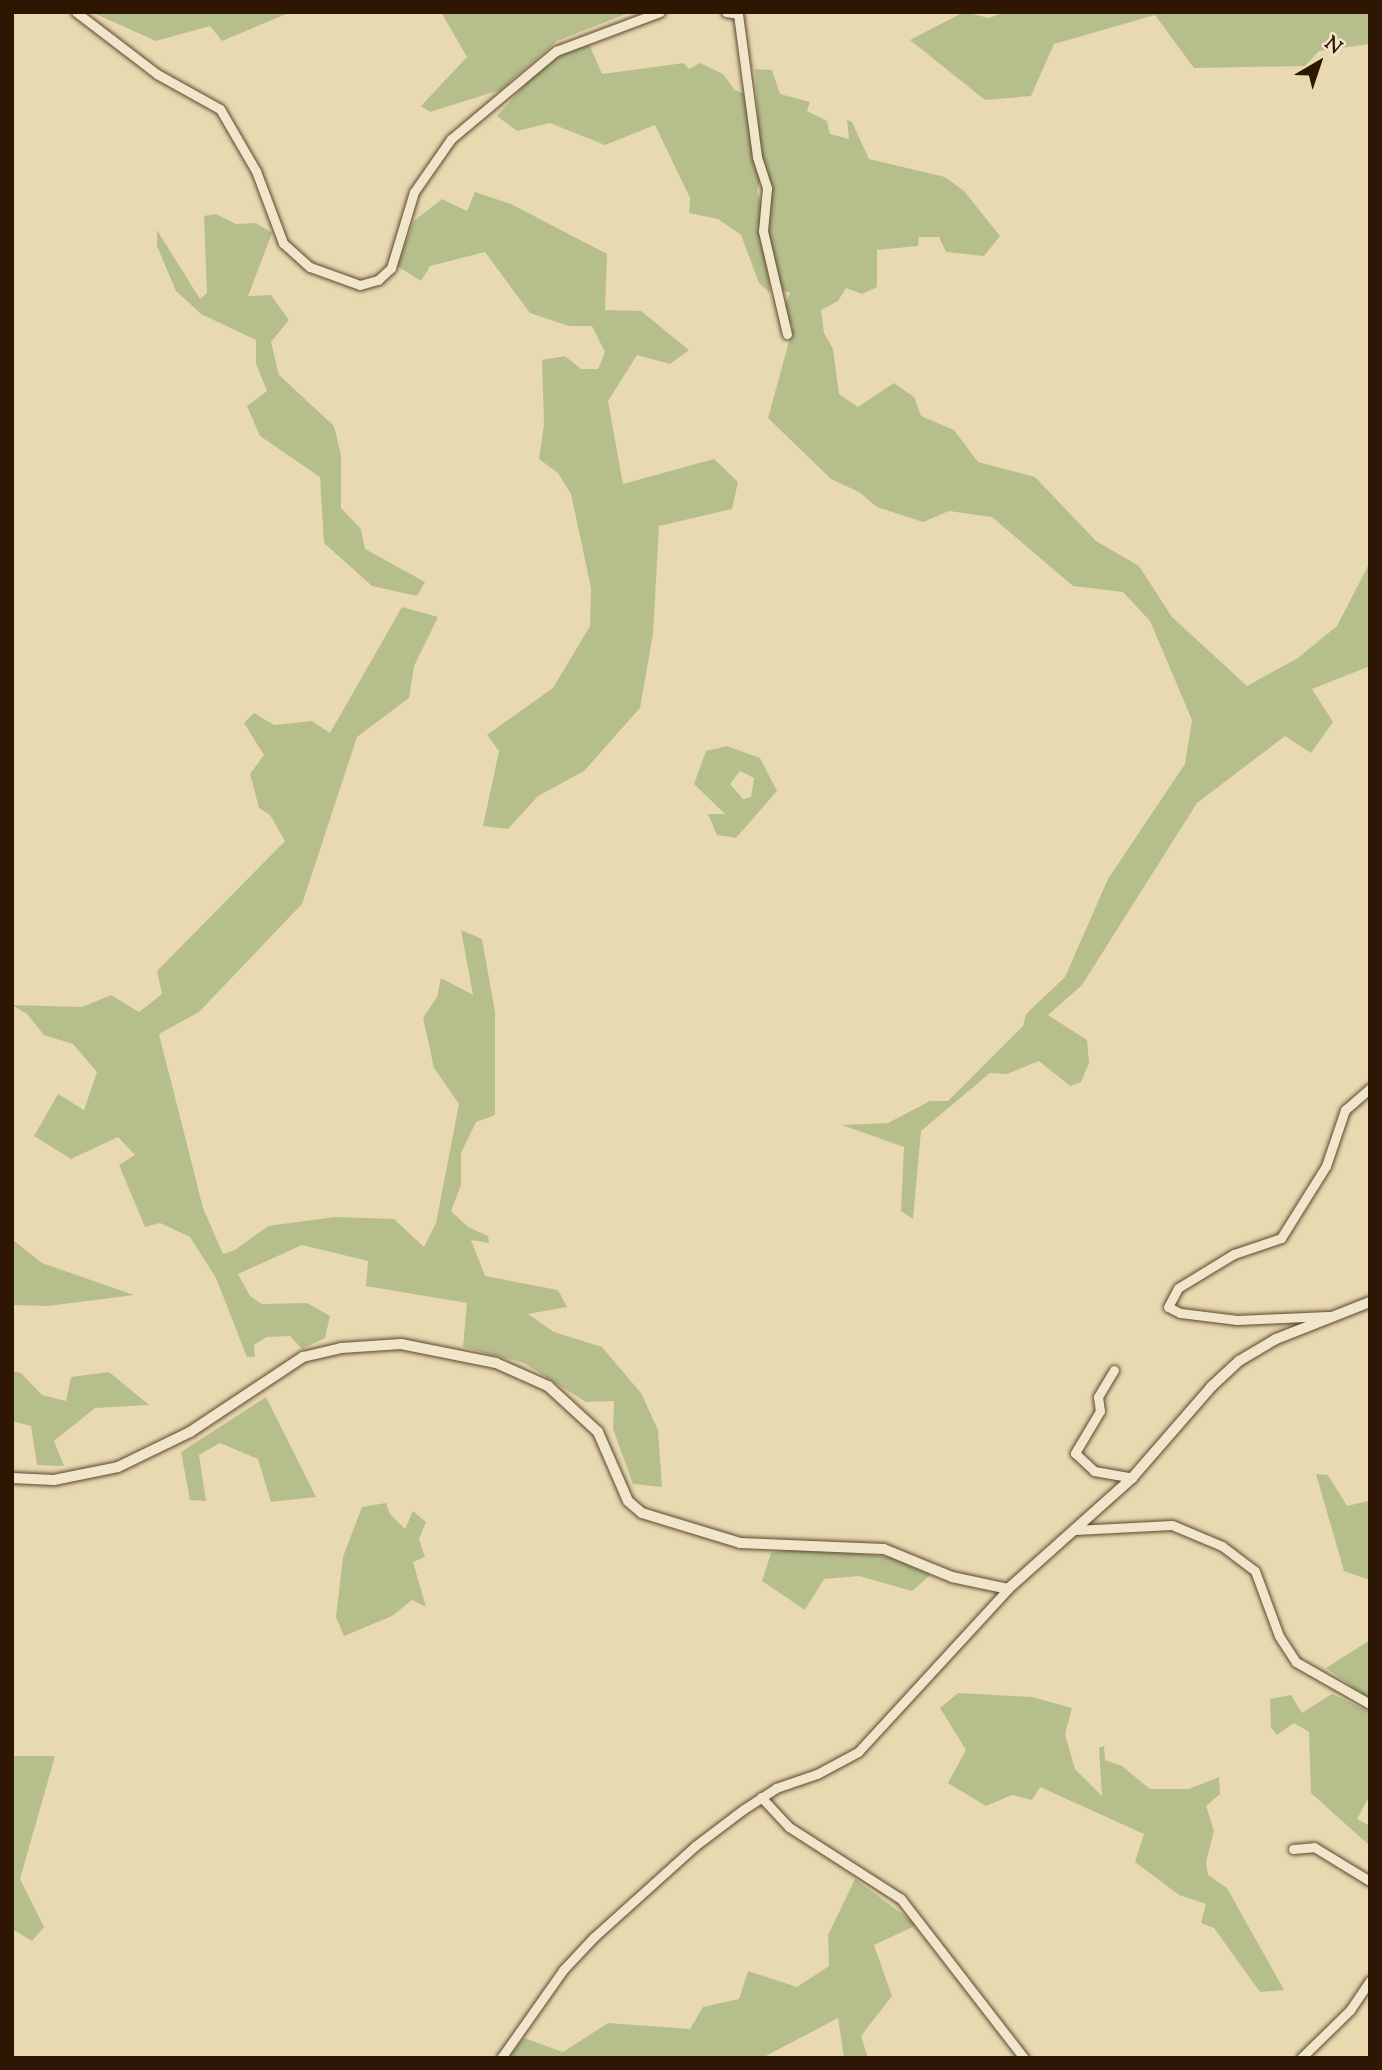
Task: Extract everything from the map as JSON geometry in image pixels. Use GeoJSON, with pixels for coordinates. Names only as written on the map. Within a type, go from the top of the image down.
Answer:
{"type":"FeatureCollection","features":[{"type":"Feature","properties":{"kind":"street"},"geometry":{"type":"LineString","coordinates":[[76,12],[157,74],[220,109],[256,171],[283,243],[310,267],[360,285],[378,280],[391,268],[414,192],[451,139],[556,51],[660,12]]}},
{"type":"Feature","properties":{"kind":"street"},"geometry":{"type":"LineString","coordinates":[[726,12],[738,14],[751,118],[767,188],[763,231],[787,334]]}},
{"type":"Feature","properties":{"kind":"street"},"geometry":{"type":"LineString","coordinates":[[1333,1317],[1237,1320],[1180,1313],[1168,1307],[1178,1289],[1234,1254],[1281,1238],[1326,1166],[1345,1110],[1370,1088]]}},
{"type":"Feature","properties":{"kind":"street"},"geometry":{"type":"LineString","coordinates":[[501,2058],[563,1970],[594,1937],[695,1846],[761,1797],[858,1752],[1008,1589],[1132,1478],[1211,1387],[1239,1361],[1276,1339],[1370,1302]]}},
{"type":"Feature","properties":{"kind":"street"},"geometry":{"type":"LineString","coordinates":[[12,1478],[54,1480],[123,1465],[190,1432],[303,1357],[341,1348],[401,1344],[496,1363],[548,1386],[597,1433],[630,1504],[642,1513],[740,1544],[884,1549],[952,1577],[1008,1589]]}},
{"type":"Feature","properties":{"kind":"street"},"geometry":{"type":"LineString","coordinates":[[1114,1370],[1098,1397],[1100,1410],[1075,1453],[1094,1471],[1132,1478]]}},
{"type":"Feature","properties":{"kind":"street"},"geometry":{"type":"LineString","coordinates":[[1075,1530],[1172,1525],[1222,1546],[1255,1571],[1279,1636],[1296,1662],[1370,1704]]}},
{"type":"Feature","properties":{"kind":"street"},"geometry":{"type":"LineString","coordinates":[[761,1797],[789,1827],[901,1899],[1024,2058]]}},
{"type":"Feature","properties":{"kind":"street"},"geometry":{"type":"LineString","coordinates":[[1293,1849],[1314,1847],[1370,1881]]}},
{"type":"Feature","properties":{"kind":"street"},"geometry":{"type":"LineString","coordinates":[[1301,2058],[1350,2010],[1370,1980]]}},
{"type":"Feature","properties":{"kind":"green space"},"geometry":{"type":"Polygon","coordinates":[[[91,12],[291,12],[222,41],[210,26],[156,41],[91,12]]]}},
{"type":"Feature","properties":{"kind":"green space"},"geometry":{"type":"Polygon","coordinates":[[[441,12],[631,12],[557,41],[500,90],[430,112],[421,106],[467,57],[441,12]]]}},
{"type":"Feature","properties":{"kind":"green space"},"geometry":{"type":"Polygon","coordinates":[[[964,12],[989,18],[1005,12],[1370,12],[1370,44],[1319,51],[1305,66],[1194,68],[1155,15],[1054,44],[1031,96],[985,100],[910,40],[964,12]]]}},
{"type":"Feature","properties":{"kind":"green space"},"geometry":{"type":"Polygon","coordinates":[[[589,44],[602,74],[684,63],[689,69],[700,63],[723,74],[735,90],[744,94],[761,177],[757,192],[764,211],[770,293],[759,283],[741,235],[718,219],[689,213],[690,198],[655,125],[605,145],[550,123],[517,131],[497,116],[539,69],[567,51],[589,44]]]}},
{"type":"Feature","properties":{"kind":"green space"},"geometry":{"type":"Polygon","coordinates":[[[755,69],[772,70],[780,94],[810,102],[807,111],[827,121],[830,134],[849,139],[847,120],[852,122],[869,159],[945,177],[964,191],[1000,236],[984,256],[946,252],[939,237],[919,237],[918,246],[877,250],[877,287],[862,294],[846,288],[838,301],[821,310],[824,333],[833,349],[839,394],[858,407],[894,383],[914,397],[921,416],[954,430],[978,462],[1035,477],[1096,541],[1139,566],[1172,617],[1247,686],[1298,658],[1337,626],[1370,562],[1370,666],[1312,689],[1333,722],[1311,753],[1285,736],[1197,803],[1082,985],[1048,1015],[1087,1040],[1089,1063],[1081,1082],[1070,1086],[1039,1061],[1007,1074],[990,1073],[921,1131],[913,1219],[901,1211],[904,1147],[842,1125],[888,1123],[930,1101],[948,1101],[1023,1026],[1026,1014],[1065,977],[1108,879],[1185,764],[1192,720],[1150,621],[1123,592],[1073,586],[992,517],[949,511],[923,522],[877,507],[859,492],[831,479],[768,418],[793,327],[783,311],[790,293],[779,289],[765,231],[755,69]]]}},
{"type":"Feature","properties":{"kind":"green space"},"geometry":{"type":"Polygon","coordinates":[[[475,192],[511,204],[607,254],[605,310],[641,311],[689,350],[670,364],[637,355],[608,401],[623,484],[714,459],[738,482],[732,509],[659,526],[653,634],[640,708],[584,771],[538,796],[508,829],[483,826],[499,751],[487,735],[553,688],[590,626],[591,588],[571,494],[558,473],[539,459],[544,425],[542,360],[565,356],[581,369],[598,369],[605,352],[592,326],[569,326],[530,313],[485,252],[430,266],[421,281],[397,266],[414,221],[442,199],[467,211],[475,192]]]}},
{"type":"Feature","properties":{"kind":"green space"},"geometry":{"type":"Polygon","coordinates":[[[216,214],[236,224],[256,223],[272,233],[248,296],[271,295],[289,320],[271,342],[279,375],[334,426],[341,455],[341,508],[361,529],[365,549],[425,582],[417,596],[372,586],[324,543],[320,477],[260,436],[247,406],[267,391],[256,364],[256,340],[201,314],[176,291],[157,246],[157,230],[200,299],[207,293],[204,216],[216,214]]]}},
{"type":"Feature","properties":{"kind":"green space"},"geometry":{"type":"Polygon","coordinates":[[[402,607],[438,617],[414,666],[409,698],[357,737],[302,904],[199,1012],[159,1034],[203,1208],[223,1254],[235,1250],[268,1226],[335,1217],[394,1219],[424,1247],[436,1223],[459,1104],[434,1068],[423,1018],[437,997],[441,978],[473,995],[461,930],[482,939],[495,1012],[495,1115],[476,1122],[461,1153],[461,1185],[451,1211],[468,1227],[488,1236],[489,1243],[471,1240],[485,1276],[558,1290],[567,1307],[528,1314],[554,1332],[602,1347],[641,1393],[658,1430],[662,1487],[633,1484],[613,1429],[614,1401],[586,1402],[524,1363],[463,1347],[467,1303],[366,1286],[368,1261],[302,1245],[238,1274],[250,1296],[262,1304],[307,1303],[330,1316],[325,1338],[302,1349],[290,1336],[267,1337],[254,1345],[255,1357],[247,1357],[216,1278],[190,1237],[160,1223],[145,1227],[119,1165],[135,1155],[118,1137],[71,1159],[34,1136],[58,1094],[84,1110],[97,1072],[73,1044],[44,1035],[27,1014],[12,1005],[82,1007],[111,995],[139,1012],[162,994],[157,971],[285,841],[270,815],[259,808],[250,774],[264,755],[244,723],[254,713],[274,725],[312,721],[330,733],[402,607]]]}},
{"type":"Feature","properties":{"kind":"green space"},"geometry":{"type":"Polygon","coordinates":[[[727,746],[760,758],[777,791],[736,838],[717,835],[708,814],[725,814],[694,784],[706,751],[727,746]],[[740,771],[730,784],[743,799],[751,797],[754,778],[740,771]]]}},
{"type":"Feature","properties":{"kind":"green space"},"geometry":{"type":"Polygon","coordinates":[[[12,1239],[42,1263],[134,1295],[48,1306],[12,1305],[12,1239]]]}},
{"type":"Feature","properties":{"kind":"green space"},"geometry":{"type":"Polygon","coordinates":[[[12,1371],[21,1373],[42,1395],[66,1401],[71,1377],[109,1372],[149,1405],[95,1408],[54,1441],[64,1466],[37,1465],[31,1426],[12,1421],[12,1371]]]}},
{"type":"Feature","properties":{"kind":"green space"},"geometry":{"type":"Polygon","coordinates":[[[266,1397],[316,1497],[271,1502],[258,1459],[220,1443],[199,1455],[206,1501],[190,1500],[181,1452],[266,1397]]]}},
{"type":"Feature","properties":{"kind":"green space"},"geometry":{"type":"Polygon","coordinates":[[[1316,1474],[1328,1475],[1347,1506],[1368,1501],[1370,1504],[1370,1580],[1344,1571],[1316,1474]]]}},
{"type":"Feature","properties":{"kind":"green space"},"geometry":{"type":"Polygon","coordinates":[[[386,1503],[390,1514],[405,1529],[413,1511],[426,1522],[419,1539],[425,1557],[413,1562],[426,1607],[412,1600],[392,1616],[344,1636],[336,1617],[343,1557],[362,1507],[386,1503]]]}},
{"type":"Feature","properties":{"kind":"green space"},"geometry":{"type":"Polygon","coordinates":[[[802,1548],[890,1557],[930,1575],[912,1591],[859,1576],[824,1579],[805,1610],[762,1581],[771,1553],[802,1548]]]}},
{"type":"Feature","properties":{"kind":"green space"},"geometry":{"type":"Polygon","coordinates":[[[1370,1640],[1370,1699],[1326,1668],[1370,1640]]]}},
{"type":"Feature","properties":{"kind":"green space"},"geometry":{"type":"Polygon","coordinates":[[[958,1693],[1032,1697],[1072,1708],[1065,1734],[1075,1769],[1102,1796],[1099,1748],[1104,1746],[1105,1760],[1122,1766],[1150,1789],[1189,1789],[1219,1777],[1220,1794],[1206,1806],[1214,1831],[1206,1862],[1208,1875],[1227,1888],[1284,1990],[1260,1992],[1214,1928],[1201,1923],[1206,1904],[1179,1895],[1135,1862],[1144,1834],[1040,1787],[1032,1800],[1012,1795],[986,1806],[948,1783],[966,1750],[940,1708],[958,1693]]]}},
{"type":"Feature","properties":{"kind":"green space"},"geometry":{"type":"Polygon","coordinates":[[[1332,1694],[1370,1712],[1370,1795],[1357,1819],[1370,1826],[1370,1846],[1311,1793],[1309,1732],[1294,1723],[1277,1735],[1271,1728],[1270,1699],[1291,1695],[1302,1713],[1332,1694]]]}},
{"type":"Feature","properties":{"kind":"green space"},"geometry":{"type":"Polygon","coordinates":[[[12,1756],[55,1756],[20,1879],[44,1927],[32,1941],[12,1929],[12,1756]]]}},
{"type":"Feature","properties":{"kind":"green space"},"geometry":{"type":"Polygon","coordinates":[[[855,1879],[917,1925],[874,1945],[892,1996],[861,2036],[868,2058],[844,2058],[838,2018],[762,2058],[508,2058],[524,2038],[563,2052],[608,2023],[690,2029],[703,2007],[739,1999],[748,1971],[797,1987],[829,1966],[828,1935],[855,1879]]]}}]}
